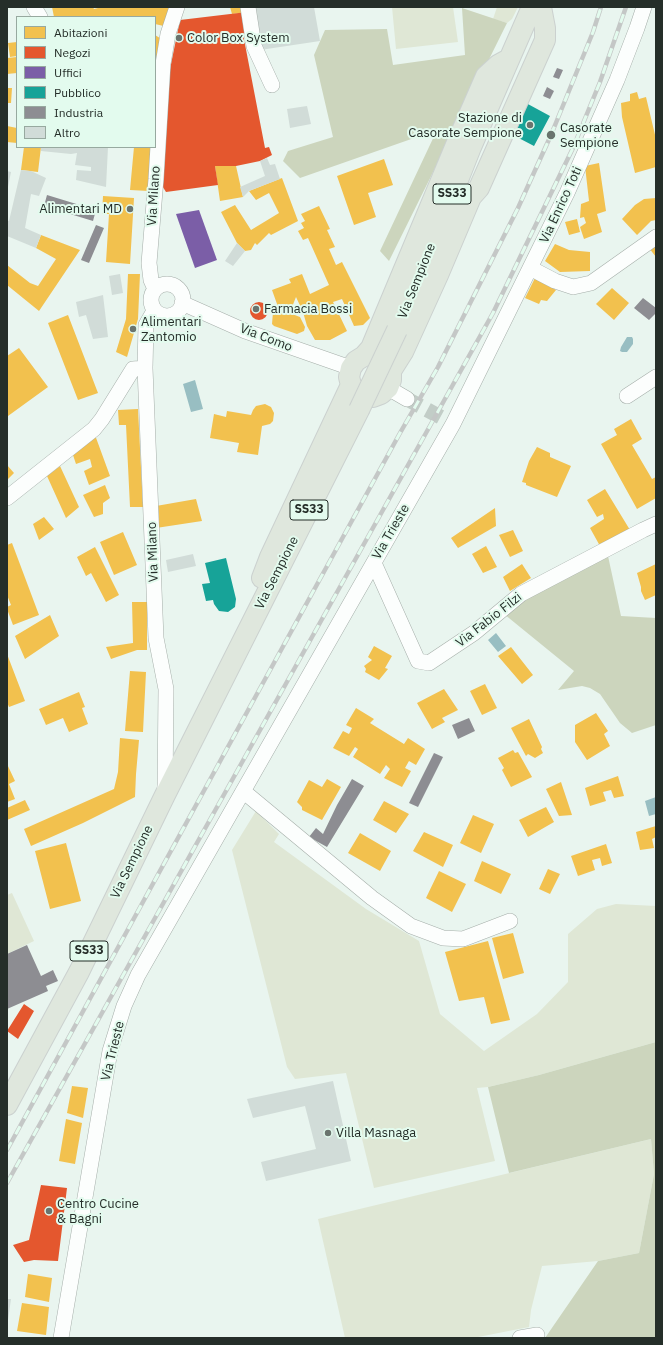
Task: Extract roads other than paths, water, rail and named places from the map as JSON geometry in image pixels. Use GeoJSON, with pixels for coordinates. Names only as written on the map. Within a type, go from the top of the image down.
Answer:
{"type":"FeatureCollection","features":[{"type":"Feature","properties":{"kind":"main road","name":"Via Sempione"},"geometry":{"type":"LineString","coordinates":[[7,1104],[78,972],[165,795],[359,410],[397,330],[471,147],[532,7]]}},
{"type":"Feature","properties":{"kind":"main road"},"geometry":{"type":"LineString","coordinates":[[242,642],[256,632],[294,570],[403,352],[432,289],[471,197],[479,188],[545,40],[545,28],[541,7]]}},
{"type":"Feature","properties":{"kind":"main road"},"geometry":{"type":"LineString","coordinates":[[258,610],[256,591],[270,558],[355,370],[371,348],[480,89],[486,76],[509,59]]}},
{"type":"Feature","properties":{"kind":"main road"},"geometry":{"type":"LineString","coordinates":[[372,355],[381,358],[387,363],[387,385],[373,397],[364,396],[357,392],[355,370],[372,355]]}},
{"type":"Feature","properties":{"kind":"street"},"geometry":{"type":"LineString","coordinates":[[34,7],[39,16]]}},
{"type":"Feature","properties":{"kind":"street","name":"Via Milano"},"geometry":{"type":"LineString","coordinates":[[155,289],[151,280],[149,263],[163,64],[161,31],[177,7]]}},
{"type":"Feature","properties":{"kind":"street"},"geometry":{"type":"LineString","coordinates":[[248,7],[254,46],[272,85]]}},
{"type":"Feature","properties":{"kind":"street","name":"Via Enrico Toti"},"geometry":{"type":"LineString","coordinates":[[530,268],[567,193],[602,116],[644,7]]}},
{"type":"Feature","properties":{"kind":"street"},"geometry":{"type":"LineString","coordinates":[[530,268],[556,281],[573,287],[591,284],[656,237]]}},
{"type":"Feature","properties":{"kind":"street","name":"Via Trieste"},"geometry":{"type":"LineString","coordinates":[[61,1338],[110,1052],[124,1006],[138,975],[374,563],[530,268]]}},
{"type":"Feature","properties":{"kind":"street"},"geometry":{"type":"LineString","coordinates":[[170,284],[177,288],[182,295],[182,303],[178,311],[171,316],[162,315],[154,310],[151,304],[151,296],[155,289],[162,285],[170,284]]}},
{"type":"Feature","properties":{"kind":"street","name":"Via Como"},"geometry":{"type":"LineString","coordinates":[[182,303],[244,331],[355,370]]}},
{"type":"Feature","properties":{"kind":"street","name":"Via Milano"},"geometry":{"type":"LineString","coordinates":[[154,310],[146,325],[145,368],[156,638],[166,689],[165,795]]}},
{"type":"Feature","properties":{"kind":"street"},"geometry":{"type":"LineString","coordinates":[[7,498],[86,436],[102,419],[133,369],[145,368]]}},
{"type":"Feature","properties":{"kind":"street"},"geometry":{"type":"LineString","coordinates":[[627,396],[656,377]]}},
{"type":"Feature","properties":{"kind":"street"},"geometry":{"type":"LineString","coordinates":[[387,385],[407,399]]}},
{"type":"Feature","properties":{"kind":"street","name":"Via Fabio Filzi"},"geometry":{"type":"LineString","coordinates":[[374,563],[418,661],[429,663],[474,633],[521,594],[656,524]]}},
{"type":"Feature","properties":{"kind":"street"},"geometry":{"type":"LineString","coordinates":[[243,791],[372,898],[411,926],[443,938],[463,939],[510,921]]}},
{"type":"Feature","properties":{"kind":"street"},"geometry":{"type":"LineString","coordinates":[[520,1338],[538,1335]]}},
{"type":"Feature","properties":{"kind":"water"},"geometry":{"type":"Polygon","coordinates":[[[627,337],[632,337],[633,344],[627,352],[622,352],[620,351],[621,347],[627,337]]]}},
{"type":"Feature","properties":{"kind":"water"},"geometry":{"type":"Polygon","coordinates":[[[195,380],[203,409],[191,412],[183,384],[195,380]]]}},
{"type":"Feature","properties":{"kind":"water"},"geometry":{"type":"Polygon","coordinates":[[[496,633],[506,646],[498,652],[488,640],[496,633]]]}},
{"type":"Feature","properties":{"kind":"water"},"geometry":{"type":"Polygon","coordinates":[[[656,797],[656,814],[649,816],[645,801],[656,797]]]}},
{"type":"Feature","properties":{"kind":"tunnel"},"geometry":{"type":"LineString","coordinates":[[407,399],[446,420]]}},
{"type":"Feature","properties":{"kind":"railway"},"geometry":{"type":"LineString","coordinates":[[7,1150],[400,433],[438,367],[518,208],[551,135],[593,32],[601,7]]}},
{"type":"Feature","properties":{"kind":"railway"},"geometry":{"type":"LineString","coordinates":[[7,1183],[493,313],[573,148],[600,82],[626,7]]}},
{"type":"Feature","properties":{"kind":"place","name":"Color Box System"},"geometry":{"type":"Point","coordinates":[179,38]}},
{"type":"Feature","properties":{"kind":"place","name":"Stazione di Casorate Sempione"},"geometry":{"type":"Point","coordinates":[530,125]}},
{"type":"Feature","properties":{"kind":"place","name":"Casorate Sempione"},"geometry":{"type":"Point","coordinates":[551,135]}},
{"type":"Feature","properties":{"kind":"place","name":"Alimentari MD"},"geometry":{"type":"Point","coordinates":[130,209]}},
{"type":"Feature","properties":{"kind":"place","name":"Farmacia Bossi"},"geometry":{"type":"Point","coordinates":[256,309]}},
{"type":"Feature","properties":{"kind":"place","name":"Alimentari Zantomio"},"geometry":{"type":"Point","coordinates":[133,329]}},
{"type":"Feature","properties":{"kind":"place","name":"Villa Masnaga"},"geometry":{"type":"Point","coordinates":[328,1133]}},
{"type":"Feature","properties":{"kind":"place","name":"Centro Cucine & Bagni"},"geometry":{"type":"Point","coordinates":[49,1211]}}]}
